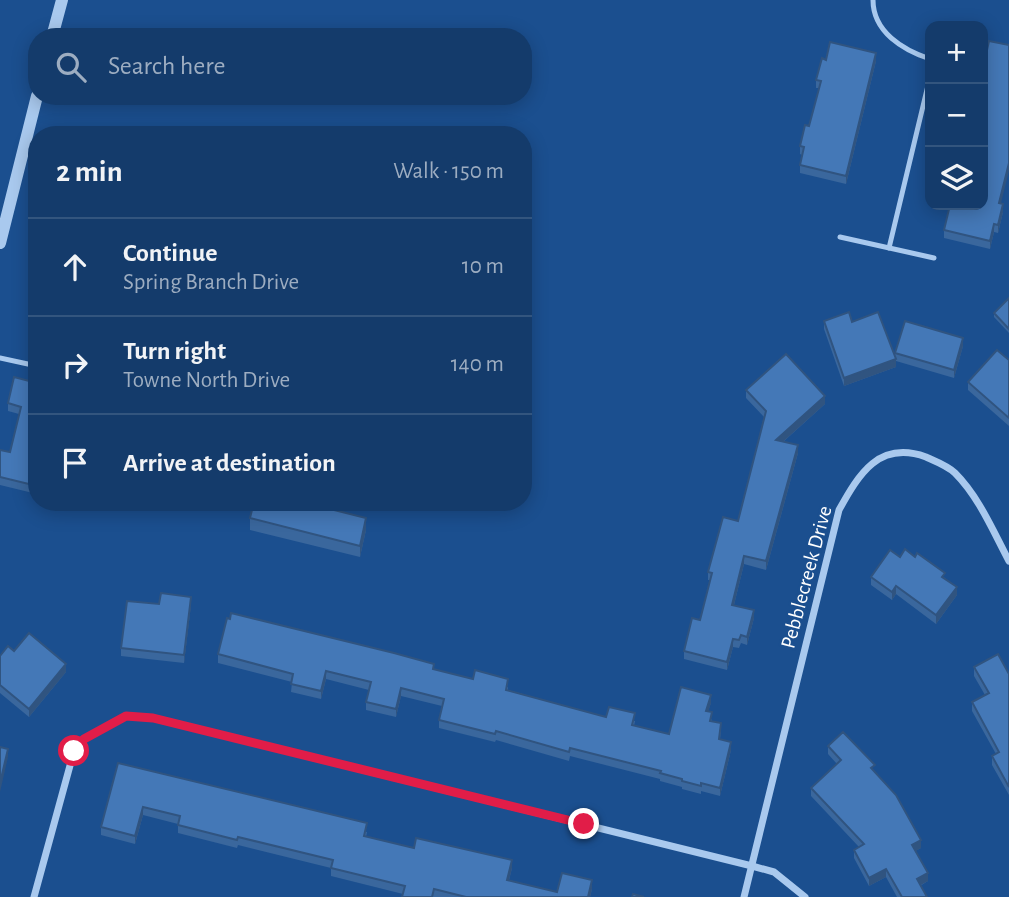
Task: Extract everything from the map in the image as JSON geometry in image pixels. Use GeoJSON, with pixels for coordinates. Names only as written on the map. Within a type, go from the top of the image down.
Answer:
{"type":"FeatureCollection","features":[{"type":"Feature","properties":{"kind":"street"},"geometry":{"type":"LineString","coordinates":[[54,28],[62,0]]}},
{"type":"Feature","properties":{"kind":"street"},"geometry":{"type":"LineString","coordinates":[[29,126],[35,105]]}},
{"type":"Feature","properties":{"kind":"street"},"geometry":{"type":"LineString","coordinates":[[0,243],[28,132]]}},
{"type":"Feature","properties":{"kind":"street","name":"Pebblecreek Drive"},"geometry":{"type":"LineString","coordinates":[[744,897],[839,510],[855,482],[874,461],[895,453],[914,453],[954,471],[979,504],[1009,561]]}},
{"type":"Feature","properties":{"kind":"street"},"geometry":{"type":"LineString","coordinates":[[34,897],[74,751],[84,739],[126,716],[153,718],[752,866],[774,872],[805,897]]}},
{"type":"Feature","properties":{"kind":"lane"},"geometry":{"type":"LineString","coordinates":[[873,0],[879,24],[893,40],[925,57]]}},
{"type":"Feature","properties":{"kind":"lane"},"geometry":{"type":"LineString","coordinates":[[889,247],[928,84]]}},
{"type":"Feature","properties":{"kind":"lane"},"geometry":{"type":"LineString","coordinates":[[840,237],[934,258]]}},
{"type":"Feature","properties":{"kind":"lane"},"geometry":{"type":"LineString","coordinates":[[0,358],[28,364]]}},
{"type":"Feature","properties":{"kind":"building"},"geometry":{"type":"Polygon","coordinates":[[[989,41],[1009,45],[1009,163],[999,203],[1003,204],[998,225],[994,224],[990,241],[944,230],[949,210],[988,210],[989,41]]]}},
{"type":"Feature","properties":{"kind":"building"},"geometry":{"type":"Polygon","coordinates":[[[830,42],[876,53],[846,176],[800,165],[804,147],[800,146],[805,125],[809,126],[821,81],[816,80],[822,58],[826,60],[830,42]]]}},
{"type":"Feature","properties":{"kind":"building"},"geometry":{"type":"Polygon","coordinates":[[[1009,298],[1009,329],[994,313],[1009,298]]]}},
{"type":"Feature","properties":{"kind":"building"},"geometry":{"type":"Polygon","coordinates":[[[849,312],[852,322],[878,312],[896,359],[844,378],[824,321],[849,312]]]}},
{"type":"Feature","properties":{"kind":"building"},"geometry":{"type":"Polygon","coordinates":[[[905,321],[963,338],[954,370],[895,353],[905,321]]]}},
{"type":"Feature","properties":{"kind":"building"},"geometry":{"type":"Polygon","coordinates":[[[997,350],[1009,360],[1009,418],[968,382],[997,350]]]}},
{"type":"Feature","properties":{"kind":"building"},"geometry":{"type":"Polygon","coordinates":[[[786,354],[825,396],[776,440],[798,445],[766,561],[744,556],[732,605],[754,610],[747,637],[741,635],[739,640],[733,639],[727,662],[684,651],[692,618],[700,620],[712,573],[708,572],[723,517],[738,521],[766,411],[746,390],[786,354]]]}},
{"type":"Feature","properties":{"kind":"building"},"geometry":{"type":"Polygon","coordinates":[[[14,377],[28,381],[28,484],[0,477],[0,450],[10,452],[21,407],[8,403],[14,377]]]}},
{"type":"Feature","properties":{"kind":"building"},"geometry":{"type":"Polygon","coordinates":[[[252,511],[338,511],[366,518],[360,546],[250,518],[252,511]]]}},
{"type":"Feature","properties":{"kind":"building"},"geometry":{"type":"Polygon","coordinates":[[[905,549],[915,557],[917,553],[945,573],[942,577],[957,587],[936,615],[896,586],[892,592],[871,577],[890,550],[900,557],[905,549]]]}},
{"type":"Feature","properties":{"kind":"building"},"geometry":{"type":"Polygon","coordinates":[[[161,593],[191,597],[184,655],[121,648],[127,601],[159,604],[161,593]]]}},
{"type":"Feature","properties":{"kind":"building"},"geometry":{"type":"Polygon","coordinates":[[[231,613],[394,653],[434,664],[433,669],[473,679],[475,670],[508,679],[506,690],[606,717],[609,707],[635,713],[632,725],[669,734],[681,687],[711,695],[706,711],[712,712],[710,721],[721,723],[719,739],[731,742],[720,788],[682,781],[660,773],[661,771],[570,748],[569,752],[496,731],[495,734],[439,720],[444,699],[401,688],[396,709],[366,702],[371,682],[326,671],[321,691],[291,684],[293,674],[218,654],[227,618],[230,619],[231,613]]]}},
{"type":"Feature","properties":{"kind":"building"},"geometry":{"type":"Polygon","coordinates":[[[29,633],[66,664],[29,709],[0,685],[0,656],[8,646],[14,651],[29,633]]]}},
{"type":"Feature","properties":{"kind":"building"},"geometry":{"type":"Polygon","coordinates":[[[998,654],[1009,674],[1009,787],[992,756],[999,752],[972,702],[989,693],[974,667],[998,654]]]}},
{"type":"Feature","properties":{"kind":"building"},"geometry":{"type":"Polygon","coordinates":[[[843,732],[875,765],[871,768],[896,795],[921,840],[912,845],[928,873],[917,879],[927,897],[902,897],[886,869],[869,878],[854,850],[864,844],[811,788],[841,760],[828,746],[843,732]]]}},
{"type":"Feature","properties":{"kind":"building"},"geometry":{"type":"Polygon","coordinates":[[[0,747],[8,749],[0,783],[0,747]]]}},
{"type":"Feature","properties":{"kind":"building"},"geometry":{"type":"Polygon","coordinates":[[[118,763],[367,823],[364,836],[414,848],[416,838],[512,860],[507,880],[557,892],[562,873],[592,880],[588,897],[466,897],[434,889],[432,897],[402,897],[405,886],[331,868],[333,860],[178,825],[180,816],[143,807],[135,836],[101,827],[118,763]]]}},
{"type":"Feature","properties":{"kind":"route"},"geometry":{"type":"LineString","coordinates":[[74,751],[84,739],[126,716],[153,718],[584,824]]}}]}
